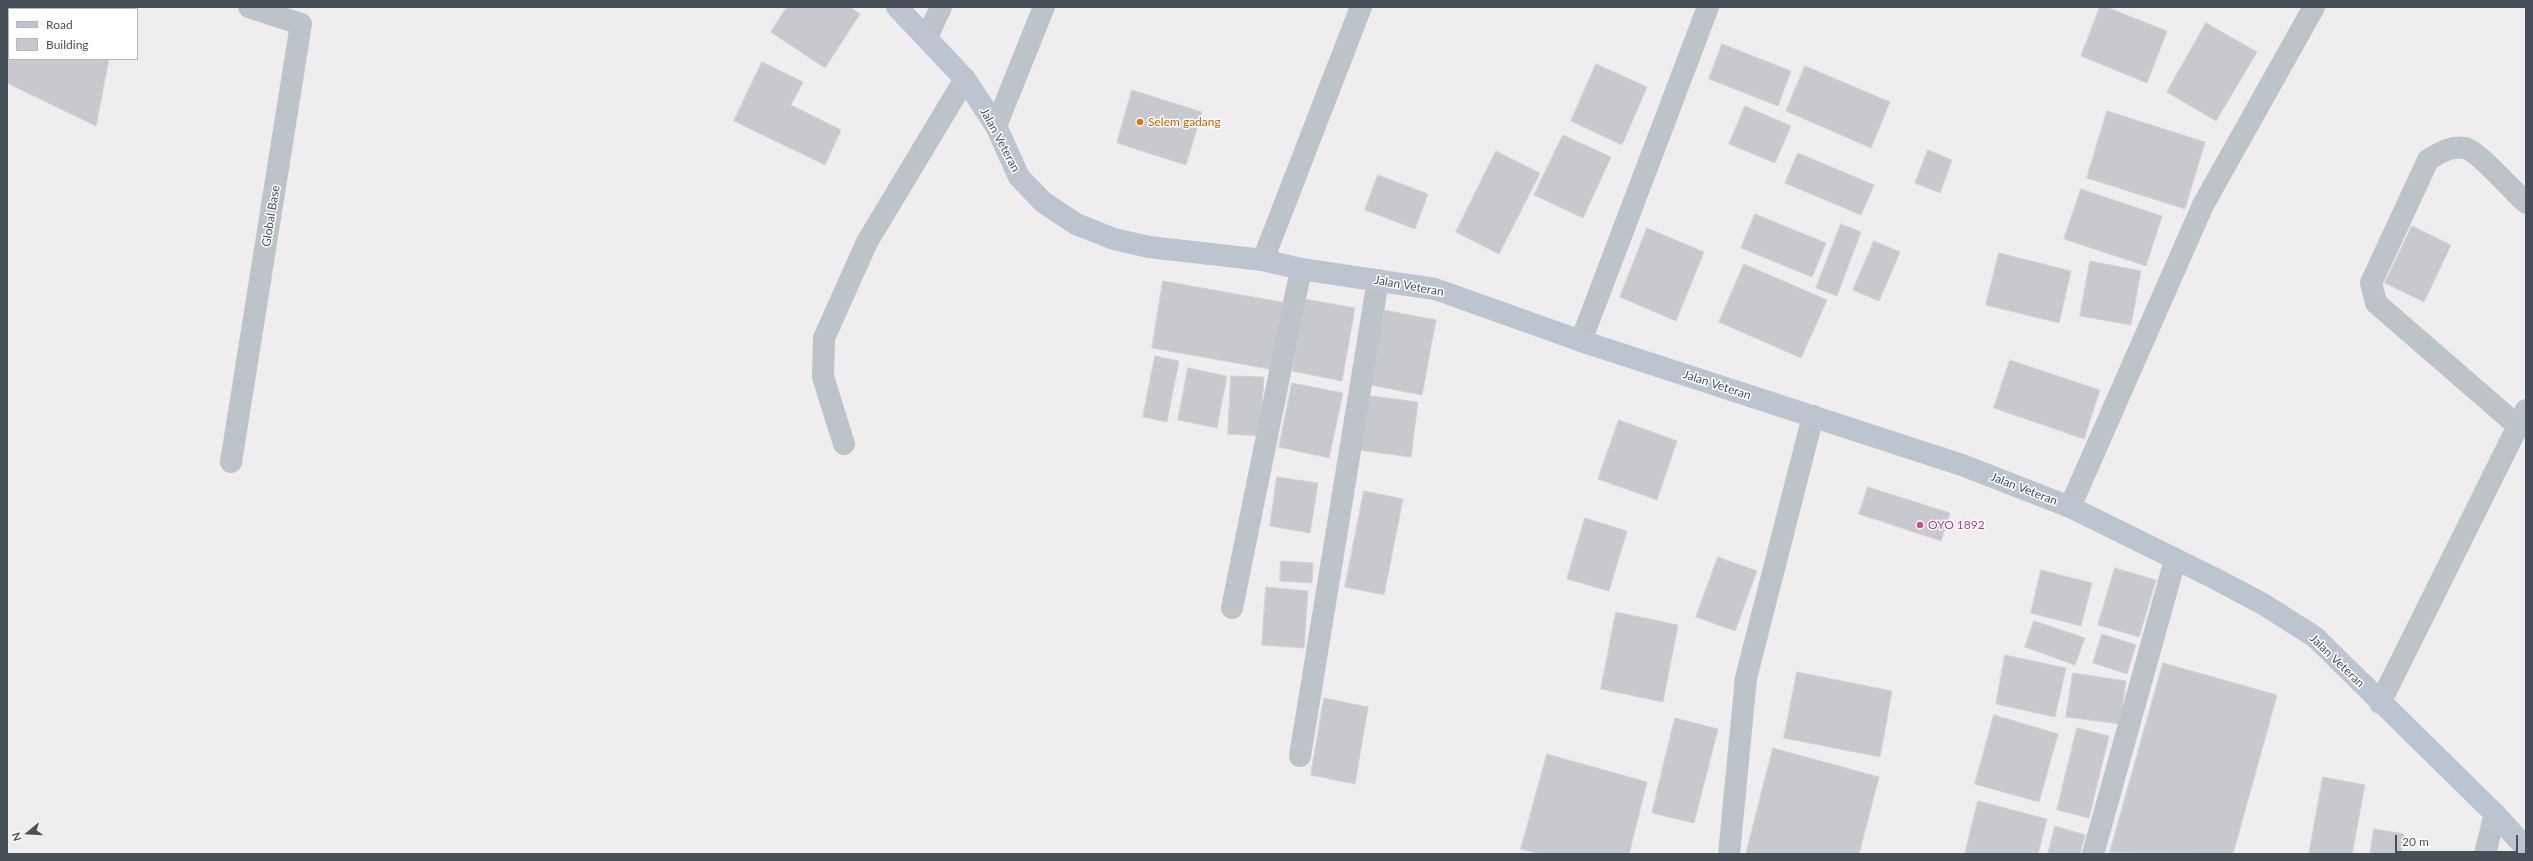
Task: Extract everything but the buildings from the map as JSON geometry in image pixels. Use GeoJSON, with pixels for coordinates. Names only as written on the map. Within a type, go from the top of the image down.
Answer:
{"type":"FeatureCollection","features":[{"type":"Feature","properties":{"kind":"street","name":"Global Base"},"geometry":{"type":"LineString","coordinates":[[231,462],[301,24],[249,7]]}},
{"type":"Feature","properties":{"kind":"street","name":"Jalan Veteran"},"geometry":{"type":"LineString","coordinates":[[897,7],[927,37],[965,79],[996,126],[1019,177],[1042,202],[1076,224],[1114,239],[1149,247],[1263,260],[1301,269],[1436,289],[1581,341],[1962,465],[2070,507],[2263,604],[2315,637],[2495,814],[2526,848]]}},
{"type":"Feature","properties":{"kind":"street"},"geometry":{"type":"LineString","coordinates":[[927,37],[940,7]]}},
{"type":"Feature","properties":{"kind":"street"},"geometry":{"type":"LineString","coordinates":[[996,126],[1044,7]]}},
{"type":"Feature","properties":{"kind":"street"},"geometry":{"type":"LineString","coordinates":[[1263,260],[1361,7]]}},
{"type":"Feature","properties":{"kind":"street"},"geometry":{"type":"LineString","coordinates":[[1581,341],[1708,7]]}},
{"type":"Feature","properties":{"kind":"street"},"geometry":{"type":"LineString","coordinates":[[2070,507],[2203,205],[2314,7]]}},
{"type":"Feature","properties":{"kind":"street"},"geometry":{"type":"LineString","coordinates":[[844,444],[823,377],[824,338],[867,242],[965,79]]}},
{"type":"Feature","properties":{"kind":"street"},"geometry":{"type":"LineString","coordinates":[[2380,702],[2522,419],[2376,303],[2371,283],[2428,160],[2447,149],[2465,148],[2483,160],[2526,203]]}},
{"type":"Feature","properties":{"kind":"street"},"geometry":{"type":"LineString","coordinates":[[1232,608],[1301,269]]}},
{"type":"Feature","properties":{"kind":"street"},"geometry":{"type":"LineString","coordinates":[[1300,756],[1378,280]]}},
{"type":"Feature","properties":{"kind":"street"},"geometry":{"type":"LineString","coordinates":[[1729,854],[1746,678],[1813,416]]}},
{"type":"Feature","properties":{"kind":"street"},"geometry":{"type":"LineString","coordinates":[[2093,854],[2175,560]]}},
{"type":"Feature","properties":{"kind":"street"},"geometry":{"type":"LineString","coordinates":[[2485,854],[2495,814]]}},
{"type":"Feature","properties":{"kind":"place","name":"Selem gadang"},"geometry":{"type":"Point","coordinates":[1140,122]}},
{"type":"Feature","properties":{"kind":"place","name":"OYO 1892"},"geometry":{"type":"Point","coordinates":[1920,525]}}]}
